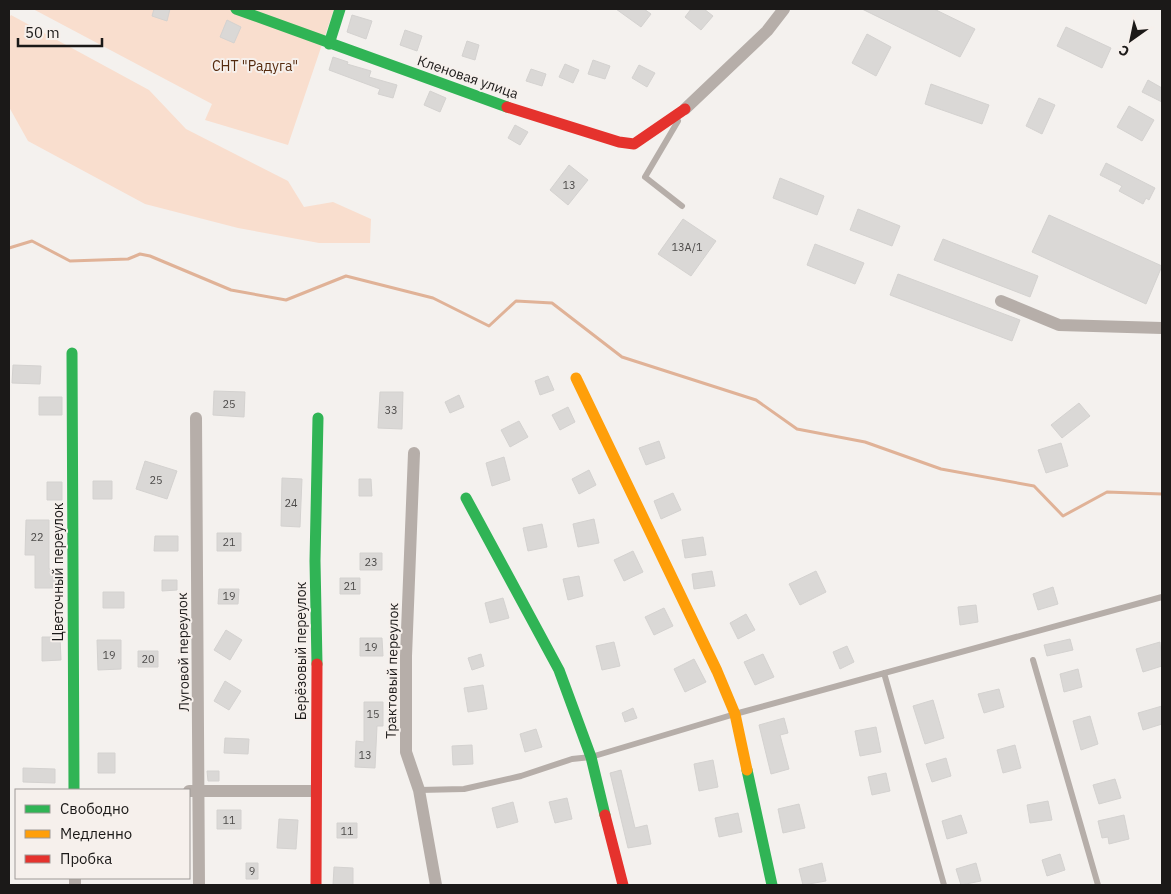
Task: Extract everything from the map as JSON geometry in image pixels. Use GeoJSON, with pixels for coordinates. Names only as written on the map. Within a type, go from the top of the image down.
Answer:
{"type":"FeatureCollection","features":[{"type":"Feature","properties":{"kind":"street","name":"Кленовая улица"},"geometry":{"type":"LineString","coordinates":[[236,9],[528,114],[619,142],[634,144],[685,109]]}},
{"type":"Feature","properties":{"kind":"street"},"geometry":{"type":"LineString","coordinates":[[329,44],[340,9]]}},
{"type":"Feature","properties":{"kind":"street"},"geometry":{"type":"LineString","coordinates":[[685,109],[767,31],[784,9]]}},
{"type":"Feature","properties":{"kind":"street"},"geometry":{"type":"LineString","coordinates":[[1001,301],[1059,325],[1162,328]]}},
{"type":"Feature","properties":{"kind":"street","name":"Цветочный переулок"},"geometry":{"type":"LineString","coordinates":[[72,353],[74,789]]}},
{"type":"Feature","properties":{"kind":"street"},"geometry":{"type":"LineString","coordinates":[[576,378],[717,671],[735,714],[772,885]]}},
{"type":"Feature","properties":{"kind":"street","name":"Луговой переулок"},"geometry":{"type":"LineString","coordinates":[[196,418],[194,791],[199,885]]}},
{"type":"Feature","properties":{"kind":"street","name":"Берёзовый переулок"},"geometry":{"type":"LineString","coordinates":[[316,885],[318,418]]}},
{"type":"Feature","properties":{"kind":"street","name":"Трактовый переулок"},"geometry":{"type":"LineString","coordinates":[[414,453],[406,656],[406,752],[419,790],[436,885]]}},
{"type":"Feature","properties":{"kind":"street"},"geometry":{"type":"LineString","coordinates":[[466,498],[559,670],[591,758],[623,885]]}},
{"type":"Feature","properties":{"kind":"street"},"geometry":{"type":"LineString","coordinates":[[194,791],[315,791]]}},
{"type":"Feature","properties":{"kind":"lane"},"geometry":{"type":"LineString","coordinates":[[682,206],[645,177],[685,109]]}},
{"type":"Feature","properties":{"kind":"lane"},"geometry":{"type":"LineString","coordinates":[[419,790],[464,789],[521,776],[572,759],[591,758],[735,714],[1162,597]]}},
{"type":"Feature","properties":{"kind":"lane"},"geometry":{"type":"LineString","coordinates":[[1033,660],[1098,885]]}},
{"type":"Feature","properties":{"kind":"lane"},"geometry":{"type":"LineString","coordinates":[[884,673],[944,885]]}},
{"type":"Feature","properties":{"kind":"green space","name":"СНТ \"Радуга\""},"geometry":{"type":"Polygon","coordinates":[[[33,9],[334,9],[288,145],[205,120],[212,104],[33,9]]]}},
{"type":"Feature","properties":{"kind":"green space"},"geometry":{"type":"Polygon","coordinates":[[[11,15],[149,90],[186,129],[288,181],[304,207],[333,202],[371,219],[370,243],[319,243],[238,228],[145,204],[28,141],[9,107],[9,18],[11,15]]]}},
{"type":"Feature","properties":{"kind":"building"},"geometry":{"type":"Polygon","coordinates":[[[154,9],[170,9],[167,21],[152,16],[154,9]]]}},
{"type":"Feature","properties":{"kind":"building"},"geometry":{"type":"Polygon","coordinates":[[[616,9],[644,9],[651,14],[641,27],[616,9]]]}},
{"type":"Feature","properties":{"kind":"building"},"geometry":{"type":"Polygon","coordinates":[[[691,9],[704,9],[713,16],[701,30],[685,17],[691,9]]]}},
{"type":"Feature","properties":{"kind":"building"},"geometry":{"type":"Polygon","coordinates":[[[862,9],[934,9],[975,29],[960,57],[862,9]]]}},
{"type":"Feature","properties":{"kind":"building"},"geometry":{"type":"Polygon","coordinates":[[[352,15],[372,21],[366,39],[347,32],[352,15]]]}},
{"type":"Feature","properties":{"kind":"building"},"geometry":{"type":"Polygon","coordinates":[[[227,20],[241,27],[234,43],[220,37],[227,20]]]}},
{"type":"Feature","properties":{"kind":"building"},"geometry":{"type":"Polygon","coordinates":[[[1066,27],[1111,48],[1102,68],[1057,46],[1066,27]]]}},
{"type":"Feature","properties":{"kind":"building"},"geometry":{"type":"Polygon","coordinates":[[[405,30],[422,36],[417,51],[400,45],[405,30]]]}},
{"type":"Feature","properties":{"kind":"building"},"geometry":{"type":"Polygon","coordinates":[[[867,34],[891,47],[876,76],[852,63],[867,34]]]}},
{"type":"Feature","properties":{"kind":"building"},"geometry":{"type":"Polygon","coordinates":[[[467,41],[479,45],[475,60],[462,56],[467,41]]]}},
{"type":"Feature","properties":{"kind":"building"},"geometry":{"type":"Polygon","coordinates":[[[333,57],[348,62],[347,64],[371,71],[369,77],[397,85],[393,98],[378,94],[380,89],[329,70],[333,57]]]}},
{"type":"Feature","properties":{"kind":"building"},"geometry":{"type":"Polygon","coordinates":[[[593,60],[610,66],[605,79],[588,74],[593,60]]]}},
{"type":"Feature","properties":{"kind":"building"},"geometry":{"type":"Polygon","coordinates":[[[565,64],[579,70],[573,83],[559,77],[565,64]]]}},
{"type":"Feature","properties":{"kind":"building"},"geometry":{"type":"Polygon","coordinates":[[[639,65],[655,73],[647,87],[632,78],[639,65]]]}},
{"type":"Feature","properties":{"kind":"building"},"geometry":{"type":"Polygon","coordinates":[[[531,69],[546,74],[542,86],[526,81],[531,69]]]}},
{"type":"Feature","properties":{"kind":"building"},"geometry":{"type":"Polygon","coordinates":[[[1148,80],[1162,88],[1162,102],[1142,92],[1148,80]]]}},
{"type":"Feature","properties":{"kind":"building"},"geometry":{"type":"Polygon","coordinates":[[[931,84],[989,105],[982,124],[925,104],[931,84]]]}},
{"type":"Feature","properties":{"kind":"building"},"geometry":{"type":"Polygon","coordinates":[[[430,91],[446,98],[440,112],[424,105],[430,91]]]}},
{"type":"Feature","properties":{"kind":"building"},"geometry":{"type":"Polygon","coordinates":[[[1039,98],[1055,105],[1042,134],[1026,126],[1039,98]]]}},
{"type":"Feature","properties":{"kind":"building"},"geometry":{"type":"Polygon","coordinates":[[[1129,106],[1154,120],[1142,141],[1117,127],[1129,106]]]}},
{"type":"Feature","properties":{"kind":"building"},"geometry":{"type":"Polygon","coordinates":[[[515,125],[528,132],[520,145],[508,138],[515,125]]]}},
{"type":"Feature","properties":{"kind":"building"},"geometry":{"type":"Polygon","coordinates":[[[1106,163],[1155,188],[1149,200],[1146,198],[1143,204],[1119,191],[1122,186],[1100,175],[1106,163]]]}},
{"type":"Feature","properties":{"kind":"building"},"geometry":{"type":"Polygon","coordinates":[[[569,165],[588,180],[568,205],[550,190],[569,165]]]}},
{"type":"Feature","properties":{"kind":"building"},"geometry":{"type":"Polygon","coordinates":[[[780,178],[824,196],[817,215],[773,198],[780,178]]]}},
{"type":"Feature","properties":{"kind":"building"},"geometry":{"type":"Polygon","coordinates":[[[858,209],[900,226],[892,246],[850,230],[858,209]]]}},
{"type":"Feature","properties":{"kind":"building"},"geometry":{"type":"Polygon","coordinates":[[[1049,215],[1162,266],[1146,304],[1032,252],[1049,215]]]}},
{"type":"Feature","properties":{"kind":"building"},"geometry":{"type":"Polygon","coordinates":[[[683,219],[716,241],[691,276],[658,254],[683,219]]]}},
{"type":"Feature","properties":{"kind":"building"},"geometry":{"type":"Polygon","coordinates":[[[943,239],[1038,276],[1030,297],[934,260],[943,239]]]}},
{"type":"Feature","properties":{"kind":"building"},"geometry":{"type":"Polygon","coordinates":[[[815,244],[864,263],[855,284],[807,265],[815,244]]]}},
{"type":"Feature","properties":{"kind":"building"},"geometry":{"type":"Polygon","coordinates":[[[898,274],[1020,320],[1012,341],[890,295],[898,274]]]}},
{"type":"Feature","properties":{"kind":"building"},"geometry":{"type":"Polygon","coordinates":[[[13,365],[41,366],[40,384],[12,383],[13,365]]]}},
{"type":"Feature","properties":{"kind":"building"},"geometry":{"type":"Polygon","coordinates":[[[548,376],[554,390],[540,395],[535,381],[548,376]]]}},
{"type":"Feature","properties":{"kind":"building"},"geometry":{"type":"Polygon","coordinates":[[[214,391],[245,392],[244,417],[213,415],[214,391]]]}},
{"type":"Feature","properties":{"kind":"building"},"geometry":{"type":"Polygon","coordinates":[[[380,392],[403,392],[402,429],[378,428],[380,392]]]}},
{"type":"Feature","properties":{"kind":"building"},"geometry":{"type":"Polygon","coordinates":[[[459,395],[464,407],[450,413],[445,402],[459,395]]]}},
{"type":"Feature","properties":{"kind":"building"},"geometry":{"type":"Polygon","coordinates":[[[39,397],[62,397],[62,415],[39,415],[39,397]]]}},
{"type":"Feature","properties":{"kind":"building"},"geometry":{"type":"Polygon","coordinates":[[[1079,403],[1090,416],[1062,438],[1051,425],[1079,403]]]}},
{"type":"Feature","properties":{"kind":"building"},"geometry":{"type":"Polygon","coordinates":[[[568,407],[575,422],[560,430],[552,415],[568,407]]]}},
{"type":"Feature","properties":{"kind":"building"},"geometry":{"type":"Polygon","coordinates":[[[519,421],[528,437],[510,447],[501,430],[519,421]]]}},
{"type":"Feature","properties":{"kind":"building"},"geometry":{"type":"Polygon","coordinates":[[[659,441],[665,458],[646,465],[639,448],[659,441]]]}},
{"type":"Feature","properties":{"kind":"building"},"geometry":{"type":"Polygon","coordinates":[[[1061,443],[1068,466],[1046,473],[1038,450],[1061,443]]]}},
{"type":"Feature","properties":{"kind":"building"},"geometry":{"type":"Polygon","coordinates":[[[504,457],[510,480],[492,486],[486,463],[504,457]]]}},
{"type":"Feature","properties":{"kind":"building"},"geometry":{"type":"Polygon","coordinates":[[[145,461],[177,471],[167,499],[136,489],[145,461]]]}},
{"type":"Feature","properties":{"kind":"building"},"geometry":{"type":"Polygon","coordinates":[[[589,470],[596,485],[579,494],[572,479],[589,470]]]}},
{"type":"Feature","properties":{"kind":"building"},"geometry":{"type":"Polygon","coordinates":[[[282,478],[302,479],[300,527],[281,526],[282,478]]]}},
{"type":"Feature","properties":{"kind":"building"},"geometry":{"type":"Polygon","coordinates":[[[359,479],[371,479],[372,496],[359,496],[359,479]]]}},
{"type":"Feature","properties":{"kind":"building"},"geometry":{"type":"Polygon","coordinates":[[[93,481],[112,481],[112,499],[93,499],[93,481]]]}},
{"type":"Feature","properties":{"kind":"building"},"geometry":{"type":"Polygon","coordinates":[[[47,482],[62,482],[62,500],[47,500],[47,482]]]}},
{"type":"Feature","properties":{"kind":"building"},"geometry":{"type":"Polygon","coordinates":[[[673,493],[681,510],[661,519],[654,501],[673,493]]]}},
{"type":"Feature","properties":{"kind":"building"},"geometry":{"type":"Polygon","coordinates":[[[594,519],[599,543],[578,547],[573,524],[594,519]]]}},
{"type":"Feature","properties":{"kind":"building"},"geometry":{"type":"Polygon","coordinates":[[[26,520],[49,520],[49,569],[58,569],[58,588],[35,588],[35,555],[25,555],[26,520]]]}},
{"type":"Feature","properties":{"kind":"building"},"geometry":{"type":"Polygon","coordinates":[[[542,524],[547,547],[528,551],[523,528],[542,524]]]}},
{"type":"Feature","properties":{"kind":"building"},"geometry":{"type":"Polygon","coordinates":[[[217,533],[241,533],[241,551],[217,551],[217,533]]]}},
{"type":"Feature","properties":{"kind":"building"},"geometry":{"type":"Polygon","coordinates":[[[155,536],[178,536],[178,551],[154,551],[155,536]]]}},
{"type":"Feature","properties":{"kind":"building"},"geometry":{"type":"Polygon","coordinates":[[[703,537],[706,555],[685,558],[682,540],[703,537]]]}},
{"type":"Feature","properties":{"kind":"building"},"geometry":{"type":"Polygon","coordinates":[[[633,551],[643,572],[624,581],[614,560],[633,551]]]}},
{"type":"Feature","properties":{"kind":"building"},"geometry":{"type":"Polygon","coordinates":[[[360,553],[382,553],[382,570],[360,570],[360,553]]]}},
{"type":"Feature","properties":{"kind":"building"},"geometry":{"type":"Polygon","coordinates":[[[712,571],[715,586],[694,589],[692,574],[712,571]]]}},
{"type":"Feature","properties":{"kind":"building"},"geometry":{"type":"Polygon","coordinates":[[[816,571],[826,592],[800,605],[789,584],[816,571]]]}},
{"type":"Feature","properties":{"kind":"building"},"geometry":{"type":"Polygon","coordinates":[[[579,576],[583,596],[568,600],[563,579],[579,576]]]}},
{"type":"Feature","properties":{"kind":"building"},"geometry":{"type":"Polygon","coordinates":[[[340,578],[360,578],[360,594],[340,594],[340,578]]]}},
{"type":"Feature","properties":{"kind":"building"},"geometry":{"type":"Polygon","coordinates":[[[162,580],[177,580],[177,590],[162,591],[162,580]]]}},
{"type":"Feature","properties":{"kind":"building"},"geometry":{"type":"Polygon","coordinates":[[[1053,587],[1058,604],[1038,610],[1033,594],[1053,587]]]}},
{"type":"Feature","properties":{"kind":"building"},"geometry":{"type":"Polygon","coordinates":[[[219,589],[239,589],[238,604],[218,604],[219,589]]]}},
{"type":"Feature","properties":{"kind":"building"},"geometry":{"type":"Polygon","coordinates":[[[103,592],[124,592],[124,608],[103,608],[103,592]]]}},
{"type":"Feature","properties":{"kind":"building"},"geometry":{"type":"Polygon","coordinates":[[[503,598],[509,618],[490,623],[485,603],[503,598]]]}},
{"type":"Feature","properties":{"kind":"building"},"geometry":{"type":"Polygon","coordinates":[[[976,605],[978,622],[960,625],[958,607],[976,605]]]}},
{"type":"Feature","properties":{"kind":"building"},"geometry":{"type":"Polygon","coordinates":[[[664,608],[673,626],[654,635],[645,617],[664,608]]]}},
{"type":"Feature","properties":{"kind":"building"},"geometry":{"type":"Polygon","coordinates":[[[746,614],[755,630],[738,639],[730,623],[746,614]]]}},
{"type":"Feature","properties":{"kind":"building"},"geometry":{"type":"Polygon","coordinates":[[[226,630],[242,640],[230,660],[214,650],[226,630]]]}},
{"type":"Feature","properties":{"kind":"building"},"geometry":{"type":"Polygon","coordinates":[[[42,637],[60,637],[61,660],[42,661],[42,637]]]}},
{"type":"Feature","properties":{"kind":"building"},"geometry":{"type":"Polygon","coordinates":[[[360,638],[382,638],[383,656],[360,656],[360,638]]]}},
{"type":"Feature","properties":{"kind":"building"},"geometry":{"type":"Polygon","coordinates":[[[1070,639],[1073,650],[1047,656],[1044,645],[1070,639]]]}},
{"type":"Feature","properties":{"kind":"building"},"geometry":{"type":"Polygon","coordinates":[[[97,640],[121,640],[121,669],[98,670],[97,640]]]}},
{"type":"Feature","properties":{"kind":"building"},"geometry":{"type":"Polygon","coordinates":[[[614,642],[620,666],[602,670],[596,646],[614,642]]]}},
{"type":"Feature","properties":{"kind":"building"},"geometry":{"type":"Polygon","coordinates":[[[1160,642],[1162,666],[1143,672],[1136,649],[1160,642]]]}},
{"type":"Feature","properties":{"kind":"building"},"geometry":{"type":"Polygon","coordinates":[[[847,646],[854,662],[840,669],[833,652],[847,646]]]}},
{"type":"Feature","properties":{"kind":"building"},"geometry":{"type":"Polygon","coordinates":[[[138,651],[158,651],[158,667],[138,667],[138,651]]]}},
{"type":"Feature","properties":{"kind":"building"},"geometry":{"type":"Polygon","coordinates":[[[481,654],[484,666],[472,670],[468,658],[481,654]]]}},
{"type":"Feature","properties":{"kind":"building"},"geometry":{"type":"Polygon","coordinates":[[[763,654],[774,677],[755,685],[744,662],[763,654]]]}},
{"type":"Feature","properties":{"kind":"building"},"geometry":{"type":"Polygon","coordinates":[[[694,659],[706,682],[685,692],[674,669],[694,659]]]}},
{"type":"Feature","properties":{"kind":"building"},"geometry":{"type":"Polygon","coordinates":[[[1078,669],[1082,687],[1064,692],[1060,674],[1078,669]]]}},
{"type":"Feature","properties":{"kind":"building"},"geometry":{"type":"Polygon","coordinates":[[[225,681],[241,691],[229,710],[214,701],[225,681]]]}},
{"type":"Feature","properties":{"kind":"building"},"geometry":{"type":"Polygon","coordinates":[[[483,685],[487,709],[468,712],[464,688],[483,685]]]}},
{"type":"Feature","properties":{"kind":"building"},"geometry":{"type":"Polygon","coordinates":[[[999,689],[1004,707],[984,713],[978,694],[999,689]]]}},
{"type":"Feature","properties":{"kind":"building"},"geometry":{"type":"Polygon","coordinates":[[[933,700],[944,738],[925,744],[913,706],[933,700]]]}},
{"type":"Feature","properties":{"kind":"building"},"geometry":{"type":"Polygon","coordinates":[[[364,702],[383,702],[383,726],[377,726],[375,768],[355,767],[356,741],[364,742],[364,702]]]}},
{"type":"Feature","properties":{"kind":"building"},"geometry":{"type":"Polygon","coordinates":[[[1162,706],[1162,724],[1143,730],[1138,713],[1162,706]]]}},
{"type":"Feature","properties":{"kind":"building"},"geometry":{"type":"Polygon","coordinates":[[[633,708],[637,718],[625,722],[622,713],[633,708]]]}},
{"type":"Feature","properties":{"kind":"building"},"geometry":{"type":"Polygon","coordinates":[[[1090,716],[1098,744],[1081,750],[1073,721],[1090,716]]]}},
{"type":"Feature","properties":{"kind":"building"},"geometry":{"type":"Polygon","coordinates":[[[784,718],[788,733],[780,735],[789,769],[771,774],[759,725],[784,718]]]}},
{"type":"Feature","properties":{"kind":"building"},"geometry":{"type":"Polygon","coordinates":[[[876,727],[881,752],[860,756],[855,731],[876,727]]]}},
{"type":"Feature","properties":{"kind":"building"},"geometry":{"type":"Polygon","coordinates":[[[536,729],[542,747],[525,752],[520,734],[536,729]]]}},
{"type":"Feature","properties":{"kind":"building"},"geometry":{"type":"Polygon","coordinates":[[[225,738],[249,739],[248,754],[224,753],[225,738]]]}},
{"type":"Feature","properties":{"kind":"building"},"geometry":{"type":"Polygon","coordinates":[[[472,745],[473,764],[453,765],[452,746],[472,745]]]}},
{"type":"Feature","properties":{"kind":"building"},"geometry":{"type":"Polygon","coordinates":[[[1015,745],[1021,768],[1003,773],[997,750],[1015,745]]]}},
{"type":"Feature","properties":{"kind":"building"},"geometry":{"type":"Polygon","coordinates":[[[98,753],[115,753],[115,773],[98,773],[98,753]]]}},
{"type":"Feature","properties":{"kind":"building"},"geometry":{"type":"Polygon","coordinates":[[[946,758],[951,776],[932,782],[926,764],[946,758]]]}},
{"type":"Feature","properties":{"kind":"building"},"geometry":{"type":"Polygon","coordinates":[[[713,760],[718,787],[699,791],[694,764],[713,760]]]}},
{"type":"Feature","properties":{"kind":"building"},"geometry":{"type":"Polygon","coordinates":[[[23,768],[55,769],[55,783],[23,782],[23,768]]]}},
{"type":"Feature","properties":{"kind":"building"},"geometry":{"type":"Polygon","coordinates":[[[621,770],[635,828],[647,825],[651,844],[628,848],[610,773],[621,770]]]}},
{"type":"Feature","properties":{"kind":"building"},"geometry":{"type":"Polygon","coordinates":[[[207,771],[219,771],[219,781],[208,781],[207,771]]]}},
{"type":"Feature","properties":{"kind":"building"},"geometry":{"type":"Polygon","coordinates":[[[886,773],[890,791],[872,795],[868,777],[886,773]]]}},
{"type":"Feature","properties":{"kind":"building"},"geometry":{"type":"Polygon","coordinates":[[[1115,779],[1121,798],[1099,804],[1093,785],[1115,779]]]}},
{"type":"Feature","properties":{"kind":"building"},"geometry":{"type":"Polygon","coordinates":[[[567,798],[572,819],[555,823],[549,802],[567,798]]]}},
{"type":"Feature","properties":{"kind":"building"},"geometry":{"type":"Polygon","coordinates":[[[1048,801],[1052,820],[1030,823],[1027,805],[1048,801]]]}},
{"type":"Feature","properties":{"kind":"building"},"geometry":{"type":"Polygon","coordinates":[[[513,802],[518,822],[497,828],[492,808],[513,802]]]}},
{"type":"Feature","properties":{"kind":"building"},"geometry":{"type":"Polygon","coordinates":[[[799,804],[805,828],[783,833],[778,809],[799,804]]]}},
{"type":"Feature","properties":{"kind":"building"},"geometry":{"type":"Polygon","coordinates":[[[217,810],[241,810],[241,829],[217,829],[217,810]]]}},
{"type":"Feature","properties":{"kind":"building"},"geometry":{"type":"Polygon","coordinates":[[[738,813],[742,832],[719,837],[715,818],[738,813]]]}},
{"type":"Feature","properties":{"kind":"building"},"geometry":{"type":"Polygon","coordinates":[[[961,815],[967,833],[947,839],[942,821],[961,815]]]}},
{"type":"Feature","properties":{"kind":"building"},"geometry":{"type":"Polygon","coordinates":[[[1124,815],[1129,839],[1109,844],[1108,837],[1102,838],[1098,821],[1124,815]]]}},
{"type":"Feature","properties":{"kind":"building"},"geometry":{"type":"Polygon","coordinates":[[[279,819],[298,820],[296,849],[277,848],[279,819]]]}},
{"type":"Feature","properties":{"kind":"building"},"geometry":{"type":"Polygon","coordinates":[[[337,823],[357,823],[357,838],[337,838],[337,823]]]}},
{"type":"Feature","properties":{"kind":"building"},"geometry":{"type":"Polygon","coordinates":[[[1060,854],[1065,870],[1047,876],[1042,860],[1060,854]]]}},
{"type":"Feature","properties":{"kind":"building"},"geometry":{"type":"Polygon","coordinates":[[[246,863],[258,863],[258,879],[246,879],[246,863]]]}},
{"type":"Feature","properties":{"kind":"building"},"geometry":{"type":"Polygon","coordinates":[[[822,863],[826,881],[803,885],[799,869],[822,863]]]}},
{"type":"Feature","properties":{"kind":"building"},"geometry":{"type":"Polygon","coordinates":[[[976,863],[981,881],[961,885],[956,869],[976,863]]]}},
{"type":"Feature","properties":{"kind":"building"},"geometry":{"type":"Polygon","coordinates":[[[334,867],[353,868],[353,885],[333,885],[334,867]]]}},
{"type":"Feature","properties":{"kind":"waterway"},"geometry":{"type":"LineString","coordinates":[[9,248],[32,241],[70,261],[128,259],[140,254],[150,256],[231,290],[286,300],[346,276],[433,298],[489,326],[516,301],[552,303],[622,357],[756,400],[797,429],[865,442],[941,469],[1034,486],[1063,516],[1107,492],[1162,494]]}},
{"type":"Feature","properties":{"kind":"traffic: fast"},"geometry":{"type":"LineString","coordinates":[[236,9],[507,107]]}},
{"type":"Feature","properties":{"kind":"traffic: fast"},"geometry":{"type":"LineString","coordinates":[[329,44],[340,9]]}},
{"type":"Feature","properties":{"kind":"traffic: fast"},"geometry":{"type":"LineString","coordinates":[[72,353],[74,789]]}},
{"type":"Feature","properties":{"kind":"traffic: fast"},"geometry":{"type":"LineString","coordinates":[[317,664],[315,561],[318,418]]}},
{"type":"Feature","properties":{"kind":"traffic: fast"},"geometry":{"type":"LineString","coordinates":[[466,498],[559,670],[591,757],[605,815]]}},
{"type":"Feature","properties":{"kind":"traffic: fast"},"geometry":{"type":"LineString","coordinates":[[747,770],[772,885]]}},
{"type":"Feature","properties":{"kind":"traffic: slow"},"geometry":{"type":"LineString","coordinates":[[576,378],[717,671],[735,714],[747,770]]}},
{"type":"Feature","properties":{"kind":"traffic: jam"},"geometry":{"type":"LineString","coordinates":[[507,107],[619,142],[634,144],[685,109]]}},
{"type":"Feature","properties":{"kind":"traffic: jam"},"geometry":{"type":"LineString","coordinates":[[316,885],[317,664]]}},
{"type":"Feature","properties":{"kind":"traffic: jam"},"geometry":{"type":"LineString","coordinates":[[605,815],[623,885]]}}]}
